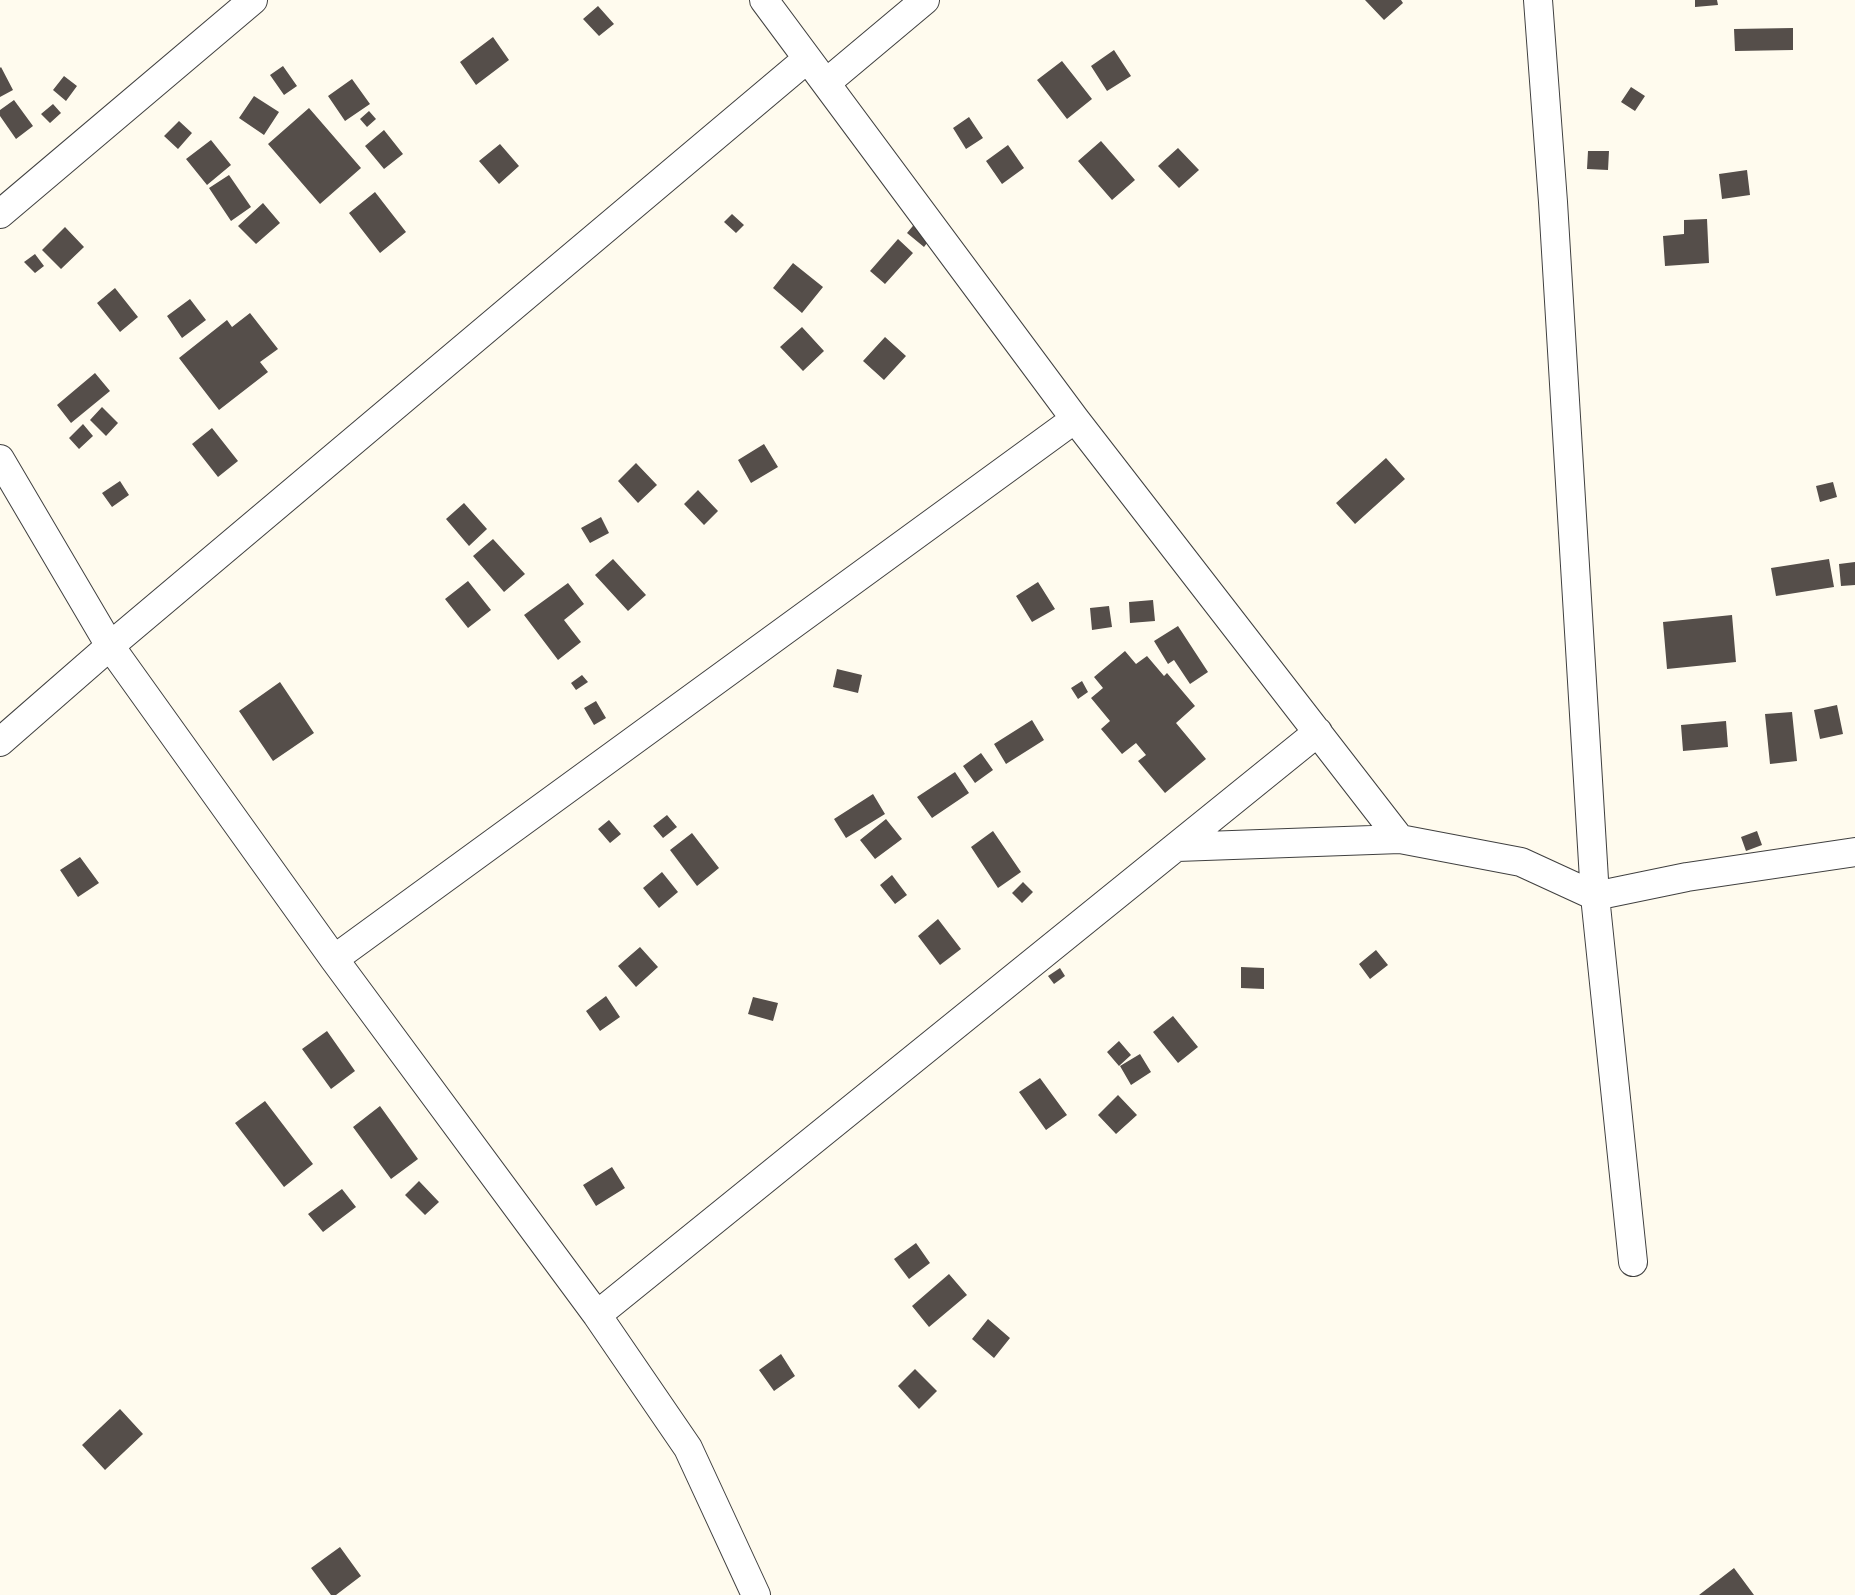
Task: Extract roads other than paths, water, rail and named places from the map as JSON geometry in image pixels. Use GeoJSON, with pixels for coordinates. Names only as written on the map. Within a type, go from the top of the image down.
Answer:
{"type":"FeatureCollection","features":[{"type":"Feature","properties":{"kind":"street"},"geometry":{"type":"LineString","coordinates":[[0,214],[253,0]]}},
{"type":"Feature","properties":{"kind":"street"},"geometry":{"type":"LineString","coordinates":[[764,0],[1075,419],[1400,839]]}},
{"type":"Feature","properties":{"kind":"street"},"geometry":{"type":"LineString","coordinates":[[826,83],[925,0]]}},
{"type":"Feature","properties":{"kind":"street"},"geometry":{"type":"LineString","coordinates":[[1538,0],[1553,202],[1595,896],[1633,1262]]}},
{"type":"Feature","properties":{"kind":"street"},"geometry":{"type":"LineString","coordinates":[[0,742],[110,646],[808,58]]}},
{"type":"Feature","properties":{"kind":"street"},"geometry":{"type":"LineString","coordinates":[[334,959],[1075,419]]}},
{"type":"Feature","properties":{"kind":"street"},"geometry":{"type":"LineString","coordinates":[[0,459],[110,646],[334,959],[597,1315],[688,1448],[756,1595]]}},
{"type":"Feature","properties":{"kind":"street"},"geometry":{"type":"LineString","coordinates":[[597,1315],[1318,732]]}},
{"type":"Feature","properties":{"kind":"street"},"geometry":{"type":"LineString","coordinates":[[1176,846],[1400,839],[1521,862],[1595,896],[1687,877],[1855,852]]}}]}
